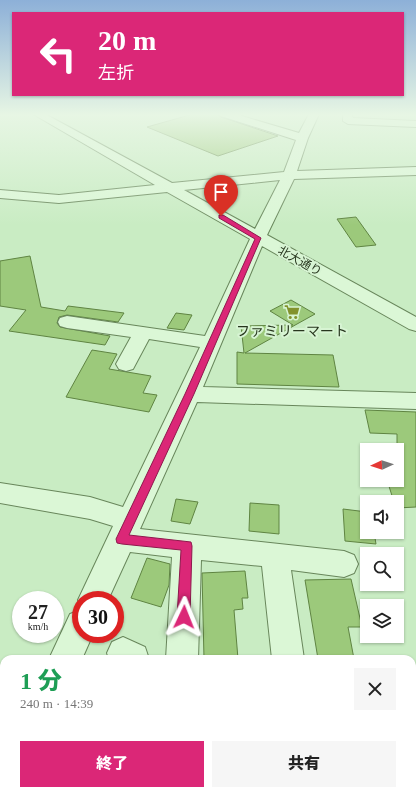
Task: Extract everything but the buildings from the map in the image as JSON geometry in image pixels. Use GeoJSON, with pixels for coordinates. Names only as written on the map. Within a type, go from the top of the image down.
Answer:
{"type":"FeatureCollection","features":[{"type":"Feature","properties":{"kind":"street","name":"北大通り"},"geometry":{"type":"LineString","coordinates":[[106,151],[171,187],[258,238],[416,325]]}},
{"type":"Feature","properties":{"kind":"street"},"geometry":{"type":"LineString","coordinates":[[97,591],[189,394],[258,238],[289,175],[297,151]]}},
{"type":"Feature","properties":{"kind":"street"},"geometry":{"type":"LineString","coordinates":[[0,194],[59,199],[289,175],[416,171]]}},
{"type":"Feature","properties":{"kind":"street"},"geometry":{"type":"LineString","coordinates":[[67,322],[122,328],[143,333],[212,343]]}},
{"type":"Feature","properties":{"kind":"street"},"geometry":{"type":"LineString","coordinates":[[126,364],[143,333]]}},
{"type":"Feature","properties":{"kind":"street"},"geometry":{"type":"LineString","coordinates":[[189,394],[416,401]]}},
{"type":"Feature","properties":{"kind":"street"},"geometry":{"type":"LineString","coordinates":[[0,493],[90,508],[126,530],[187,546],[344,564]]}},
{"type":"Feature","properties":{"kind":"street"},"geometry":{"type":"LineString","coordinates":[[182,655],[187,546]]}},
{"type":"Feature","properties":{"kind":"street"},"geometry":{"type":"LineString","coordinates":[[275,555],[288,655]]}},
{"type":"Feature","properties":{"kind":"street"},"geometry":{"type":"LineString","coordinates":[[67,655],[73,643]]}},
{"type":"Feature","properties":{"kind":"place","name":"ファミリーマート"},"geometry":{"type":"Point","coordinates":[292,312]}},
{"type":"Feature","properties":{"kind":"route"},"geometry":{"type":"LineString","coordinates":[[184,617],[187,546],[122,539],[189,394],[258,238],[221,216]]}}]}
